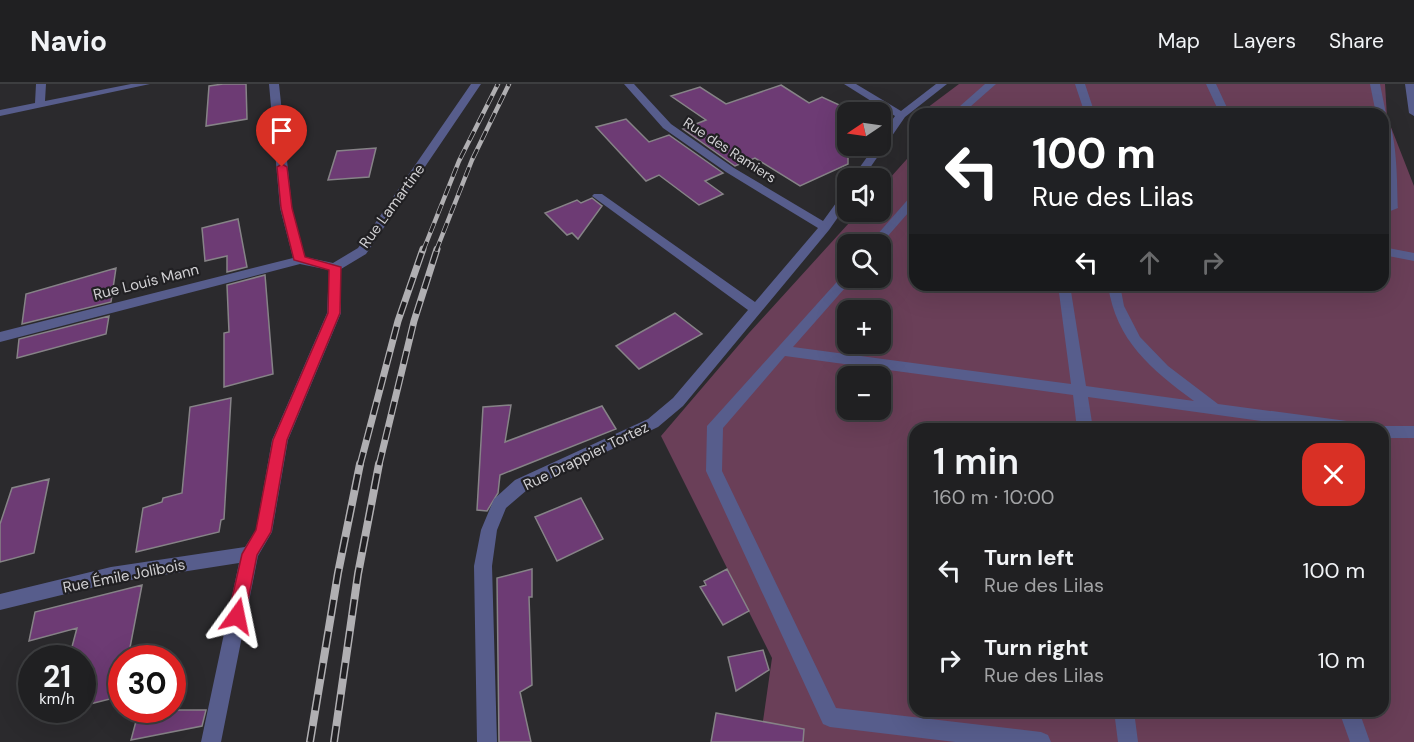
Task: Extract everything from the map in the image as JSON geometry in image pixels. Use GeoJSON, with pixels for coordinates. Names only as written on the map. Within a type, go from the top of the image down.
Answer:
{"type":"FeatureCollection","features":[{"type":"Feature","properties":{"kind":"street"},"geometry":{"type":"LineString","coordinates":[[40,105],[41,84]]}},
{"type":"Feature","properties":{"kind":"street"},"geometry":{"type":"LineString","coordinates":[[0,113],[145,84]]}},
{"type":"Feature","properties":{"kind":"street"},"geometry":{"type":"LineString","coordinates":[[211,742],[250,554],[264,532],[280,440],[334,313],[335,267],[300,260],[286,208],[274,84]]}},
{"type":"Feature","properties":{"kind":"street","name":"Rue Lamartine"},"geometry":{"type":"LineString","coordinates":[[335,267],[362,251],[476,84]]}},
{"type":"Feature","properties":{"kind":"street","name":"Rue des Ramiers"},"geometry":{"type":"LineString","coordinates":[[629,84],[667,126],[730,170],[825,227]]}},
{"type":"Feature","properties":{"kind":"street"},"geometry":{"type":"LineString","coordinates":[[849,84],[901,115]]}},
{"type":"Feature","properties":{"kind":"street"},"geometry":{"type":"LineString","coordinates":[[910,108],[942,84]]}},
{"type":"Feature","properties":{"kind":"street"},"geometry":{"type":"LineString","coordinates":[[963,108],[991,84]]}},
{"type":"Feature","properties":{"kind":"street"},"geometry":{"type":"LineString","coordinates":[[1080,84],[1088,108]]}},
{"type":"Feature","properties":{"kind":"street"},"geometry":{"type":"LineString","coordinates":[[1211,84],[1222,108]]}},
{"type":"Feature","properties":{"kind":"street"},"geometry":{"type":"LineString","coordinates":[[1375,84],[1380,108]]}},
{"type":"Feature","properties":{"kind":"street"},"geometry":{"type":"LineString","coordinates":[[1410,84],[1414,113]]}},
{"type":"Feature","properties":{"kind":"street"},"geometry":{"type":"LineString","coordinates":[[865,168],[901,115],[909,109]]}},
{"type":"Feature","properties":{"kind":"street"},"geometry":{"type":"LineString","coordinates":[[598,196],[756,309]]}},
{"type":"Feature","properties":{"kind":"street"},"geometry":{"type":"LineString","coordinates":[[884,234],[909,205]]}},
{"type":"Feature","properties":{"kind":"street","name":"Rue Drappier Tortez"},"geometry":{"type":"LineString","coordinates":[[487,742],[483,566],[489,530],[500,504],[522,485],[653,423],[678,402],[837,210]]}},
{"type":"Feature","properties":{"kind":"street"},"geometry":{"type":"LineString","coordinates":[[1389,252],[1414,258]]}},
{"type":"Feature","properties":{"kind":"street","name":"Rue Louis Mann"},"geometry":{"type":"LineString","coordinates":[[0,337],[300,260]]}},
{"type":"Feature","properties":{"kind":"street"},"geometry":{"type":"LineString","coordinates":[[838,288],[715,426],[714,471],[830,717],[1041,742]]}},
{"type":"Feature","properties":{"kind":"street"},"geometry":{"type":"LineString","coordinates":[[1065,291],[1084,423]]}},
{"type":"Feature","properties":{"kind":"street"},"geometry":{"type":"LineString","coordinates":[[1115,291],[1124,326],[1152,360],[1214,408]]}},
{"type":"Feature","properties":{"kind":"street"},"geometry":{"type":"LineString","coordinates":[[784,351],[1319,423]]}},
{"type":"Feature","properties":{"kind":"street"},"geometry":{"type":"LineString","coordinates":[[1248,413],[1251,423]]}},
{"type":"Feature","properties":{"kind":"street"},"geometry":{"type":"LineString","coordinates":[[1389,432],[1414,432]]}},
{"type":"Feature","properties":{"kind":"street","name":"Rue Émile Jolibois"},"geometry":{"type":"LineString","coordinates":[[0,602],[111,575],[250,554]]}},
{"type":"Feature","properties":{"kind":"street"},"geometry":{"type":"LineString","coordinates":[[1125,717],[1128,742]]}},
{"type":"Feature","properties":{"kind":"street"},"geometry":{"type":"LineString","coordinates":[[1351,717],[1360,742]]}},
{"type":"Feature","properties":{"kind":"shaded area"},"geometry":{"type":"Polygon","coordinates":[[[959,84],[1385,84],[1386,108],[927,108],[959,84]]]}},
{"type":"Feature","properties":{"kind":"shaded area"},"geometry":{"type":"Polygon","coordinates":[[[1389,122],[1414,186],[1414,742],[760,742],[772,658],[661,436],[749,333],[837,236],[837,288],[891,288],[891,234],[839,234],[850,222],[891,222],[891,177],[909,157],[909,291],[1389,291],[1389,122]]]}},
{"type":"Feature","properties":{"kind":"building"},"geometry":{"type":"Polygon","coordinates":[[[246,84],[247,119],[206,126],[209,86],[246,84]]]}},
{"type":"Feature","properties":{"kind":"building"},"geometry":{"type":"Polygon","coordinates":[[[781,85],[809,103],[822,97],[837,104],[837,156],[848,156],[848,164],[800,186],[755,158],[735,166],[683,129],[706,120],[671,96],[700,87],[726,104],[781,85]]]}},
{"type":"Feature","properties":{"kind":"building"},"geometry":{"type":"Polygon","coordinates":[[[626,119],[649,142],[669,135],[723,173],[705,181],[723,194],[699,205],[659,175],[646,181],[596,127],[626,119]]]}},
{"type":"Feature","properties":{"kind":"building"},"geometry":{"type":"Polygon","coordinates":[[[376,148],[369,177],[328,180],[337,151],[376,148]]]}},
{"type":"Feature","properties":{"kind":"building"},"geometry":{"type":"Polygon","coordinates":[[[592,198],[602,206],[578,239],[572,233],[567,235],[545,213],[577,200],[581,203],[592,198]]]}},
{"type":"Feature","properties":{"kind":"building"},"geometry":{"type":"Polygon","coordinates":[[[238,219],[247,267],[227,272],[227,256],[205,261],[202,228],[238,219]]]}},
{"type":"Feature","properties":{"kind":"building"},"geometry":{"type":"Polygon","coordinates":[[[116,268],[111,302],[22,324],[26,294],[116,268]]]}},
{"type":"Feature","properties":{"kind":"building"},"geometry":{"type":"Polygon","coordinates":[[[265,275],[273,374],[224,387],[224,333],[229,332],[227,285],[265,275]]]}},
{"type":"Feature","properties":{"kind":"building"},"geometry":{"type":"Polygon","coordinates":[[[675,313],[702,334],[639,369],[616,346],[675,313]]]}},
{"type":"Feature","properties":{"kind":"building"},"geometry":{"type":"Polygon","coordinates":[[[109,316],[106,334],[17,358],[19,339],[109,316]]]}},
{"type":"Feature","properties":{"kind":"building"},"geometry":{"type":"Polygon","coordinates":[[[231,398],[224,519],[221,520],[219,532],[136,552],[143,508],[162,502],[163,498],[182,493],[190,407],[231,398]]]}},
{"type":"Feature","properties":{"kind":"building"},"geometry":{"type":"Polygon","coordinates":[[[511,405],[505,442],[602,406],[616,429],[500,475],[498,493],[487,511],[477,510],[483,407],[511,405]]]}},
{"type":"Feature","properties":{"kind":"building"},"geometry":{"type":"Polygon","coordinates":[[[49,479],[34,553],[0,562],[0,524],[12,488],[49,479]]]}},
{"type":"Feature","properties":{"kind":"building"},"geometry":{"type":"Polygon","coordinates":[[[581,498],[603,539],[557,561],[535,517],[581,498]]]}},
{"type":"Feature","properties":{"kind":"building"},"geometry":{"type":"Polygon","coordinates":[[[532,569],[532,597],[529,597],[532,685],[520,692],[531,742],[499,742],[497,578],[532,569]]]}},
{"type":"Feature","properties":{"kind":"building"},"geometry":{"type":"Polygon","coordinates":[[[727,569],[749,611],[723,625],[700,587],[706,585],[704,581],[727,569]]]}},
{"type":"Feature","properties":{"kind":"building"},"geometry":{"type":"Polygon","coordinates":[[[142,585],[130,645],[108,645],[108,700],[96,702],[96,645],[72,645],[77,628],[29,641],[35,612],[142,585]]]}},
{"type":"Feature","properties":{"kind":"building"},"geometry":{"type":"Polygon","coordinates":[[[763,650],[769,670],[736,691],[728,657],[763,650]]]}},
{"type":"Feature","properties":{"kind":"building"},"geometry":{"type":"Polygon","coordinates":[[[186,710],[206,710],[202,726],[131,740],[136,723],[186,723],[186,710]]]}},
{"type":"Feature","properties":{"kind":"building"},"geometry":{"type":"Polygon","coordinates":[[[716,713],[804,729],[803,742],[711,742],[716,713]]]}},
{"type":"Feature","properties":{"kind":"railway"},"geometry":{"type":"LineString","coordinates":[[423,251],[459,161],[498,84]]}},
{"type":"Feature","properties":{"kind":"railway"},"geometry":{"type":"LineString","coordinates":[[436,251],[472,160],[509,84]]}},
{"type":"Feature","properties":{"kind":"railway"},"geometry":{"type":"LineString","coordinates":[[360,465],[398,321],[423,249]]}},
{"type":"Feature","properties":{"kind":"railway"},"geometry":{"type":"LineString","coordinates":[[379,465],[414,321],[437,249]]}},
{"type":"Feature","properties":{"kind":"railway"},"geometry":{"type":"LineString","coordinates":[[310,742],[338,573],[360,464]]}},
{"type":"Feature","properties":{"kind":"railway"},"geometry":{"type":"LineString","coordinates":[[334,742],[358,574],[379,464]]}},
{"type":"Feature","properties":{"kind":"route"},"geometry":{"type":"LineString","coordinates":[[237,616],[250,554],[264,532],[280,440],[334,313],[335,267],[300,260],[286,208],[282,167]]}}]}
